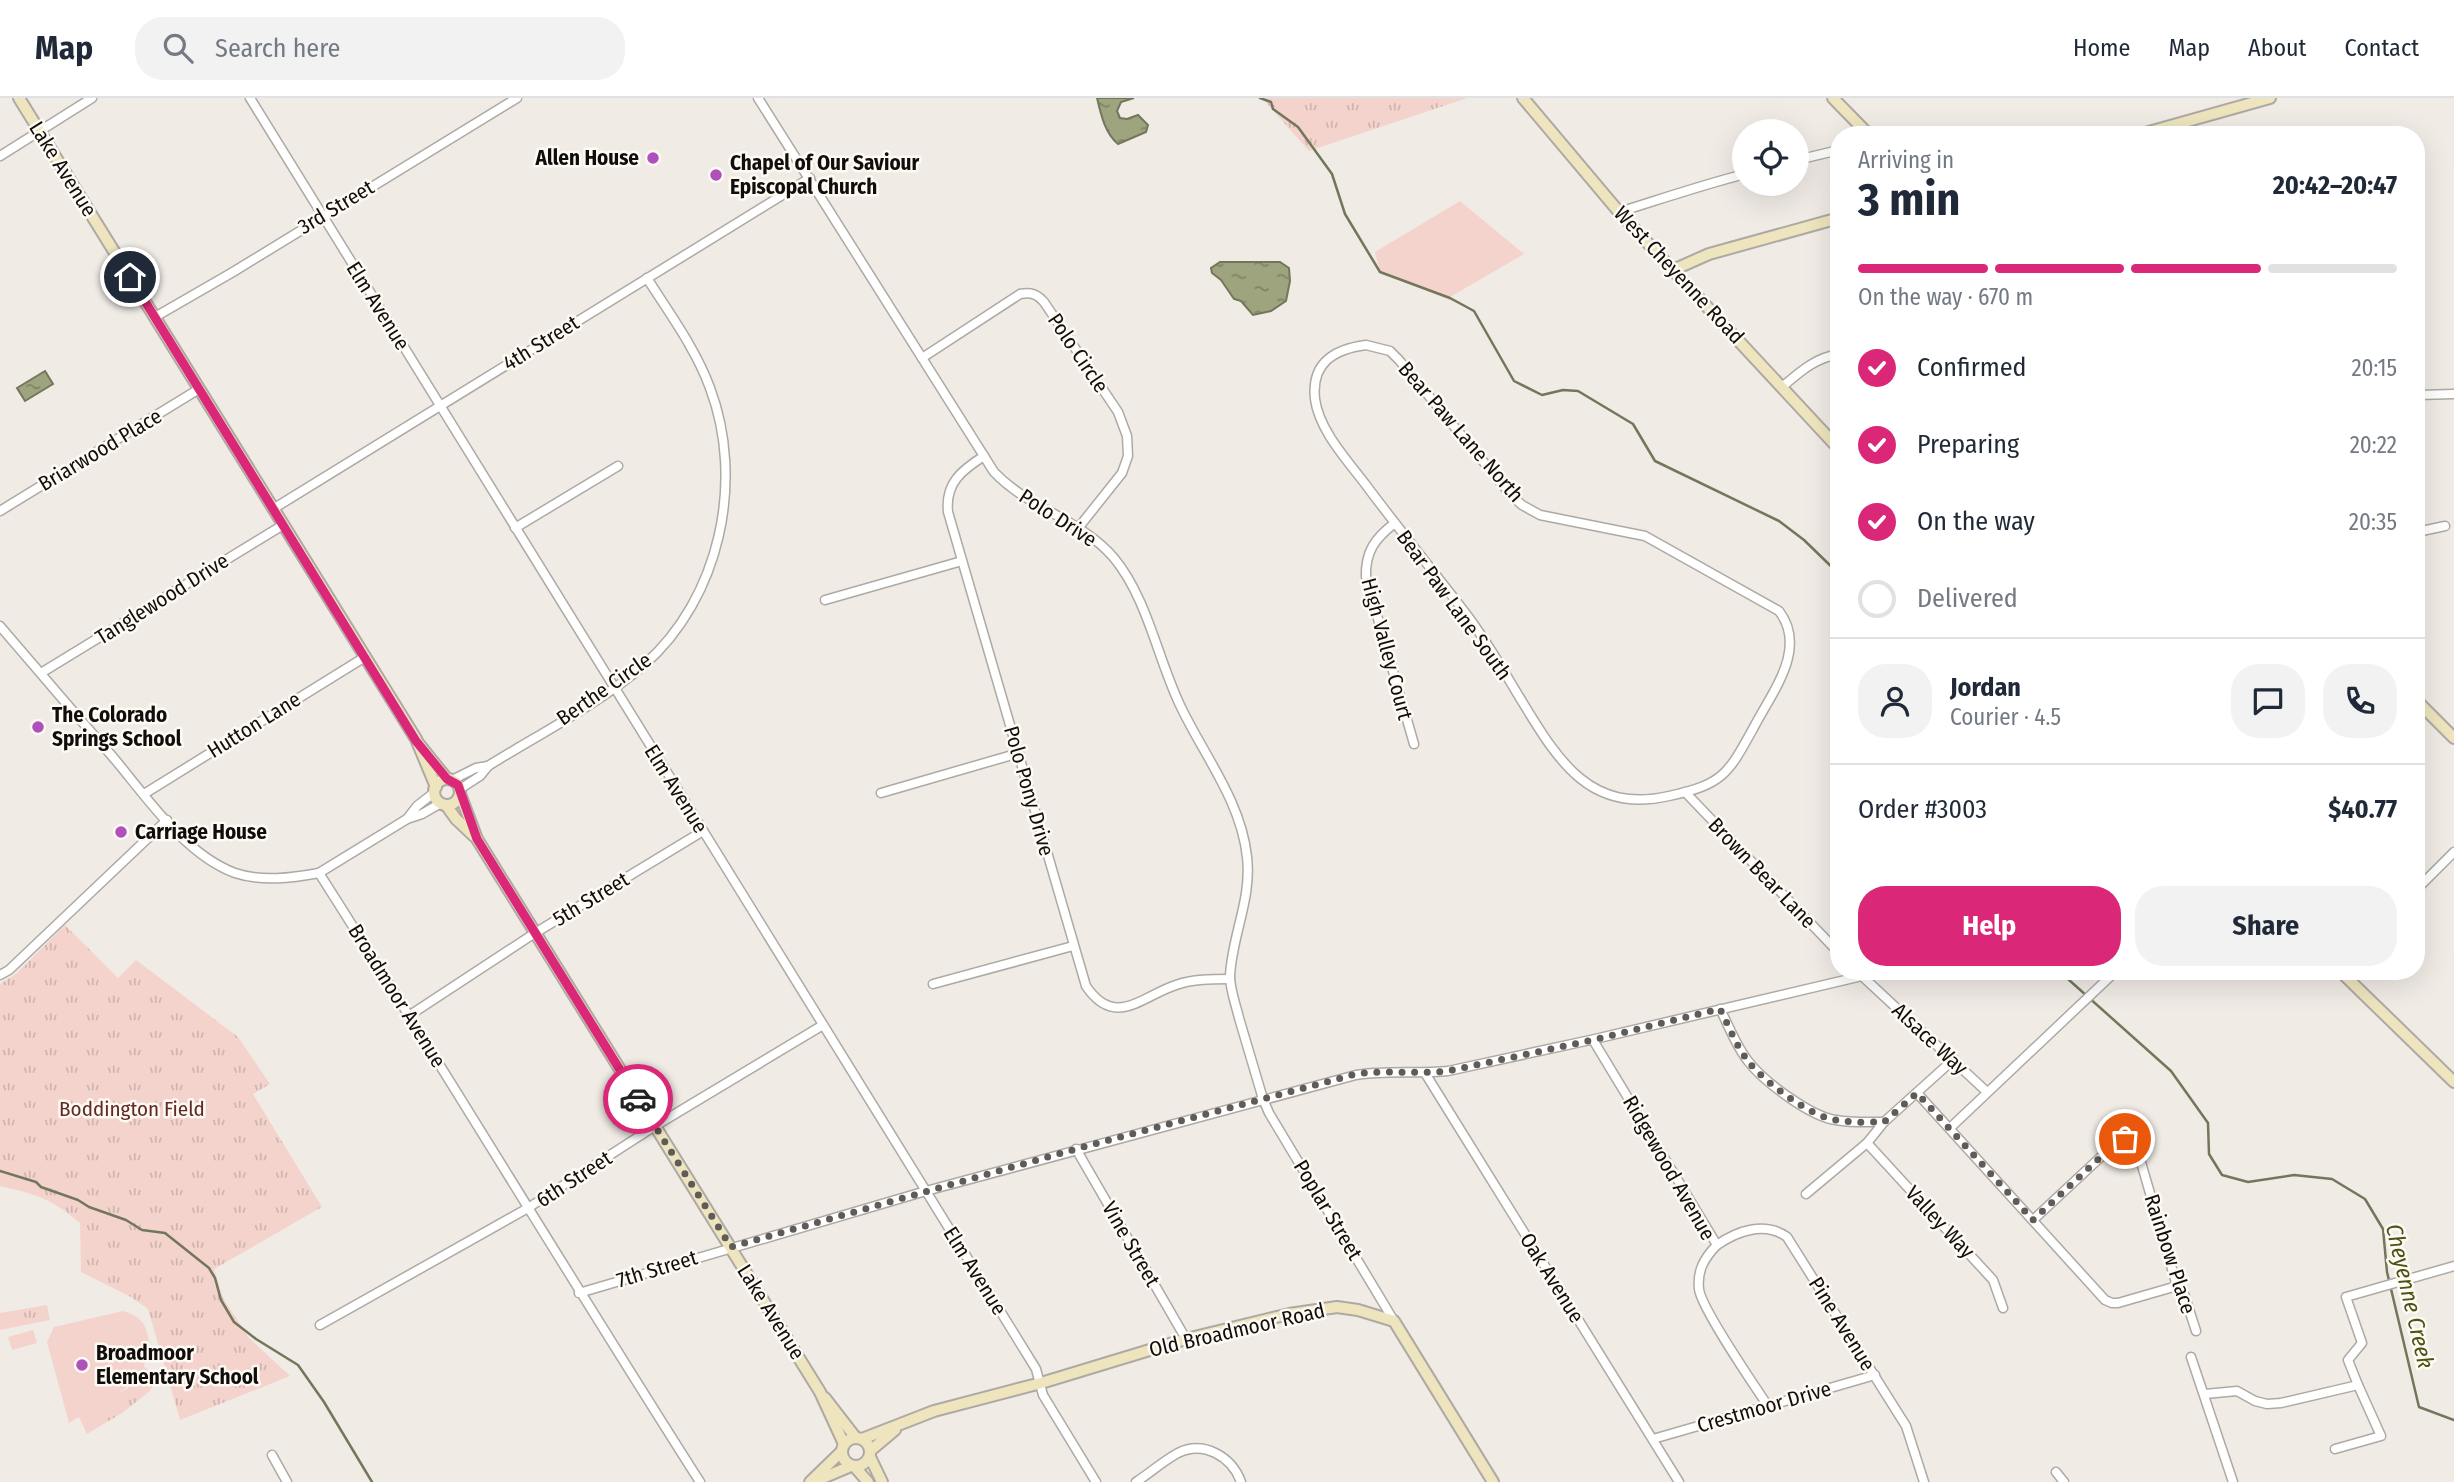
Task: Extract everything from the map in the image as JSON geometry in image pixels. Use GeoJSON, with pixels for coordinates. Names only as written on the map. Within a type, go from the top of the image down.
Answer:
{"type":"FeatureCollection","features":[{"type":"Feature","properties":{"kind":"main road","name":"Lake Avenue"},"geometry":{"type":"LineString","coordinates":[[19,98],[416,741],[435,789]]}},
{"type":"Feature","properties":{"kind":"main road","name":"West Cheyenne Road"},"geometry":{"type":"LineString","coordinates":[[1523,98],[1619,212],[1830,439]]}},
{"type":"Feature","properties":{"kind":"main road"},"geometry":{"type":"LineString","coordinates":[[1833,98],[1860,126]]}},
{"type":"Feature","properties":{"kind":"main road"},"geometry":{"type":"LineString","coordinates":[[2169,126],[2263,99]]}},
{"type":"Feature","properties":{"kind":"main road"},"geometry":{"type":"LineString","coordinates":[[1673,270],[1709,254],[1830,220]]}},
{"type":"Feature","properties":{"kind":"main road"},"geometry":{"type":"LineString","coordinates":[[2425,709],[2454,738]]}},
{"type":"Feature","properties":{"kind":"main road","name":"Lake Avenue"},"geometry":{"type":"LineString","coordinates":[[416,741],[450,779]]}},
{"type":"Feature","properties":{"kind":"main road"},"geometry":{"type":"LineString","coordinates":[[450,779],[460,792],[457,800],[443,804],[435,789],[442,780],[450,779]]}},
{"type":"Feature","properties":{"kind":"main road","name":"Lake Avenue"},"geometry":{"type":"LineString","coordinates":[[460,792],[477,839],[820,1392],[843,1447]]}},
{"type":"Feature","properties":{"kind":"main road","name":"Lake Avenue"},"geometry":{"type":"LineString","coordinates":[[443,804],[477,839]]}},
{"type":"Feature","properties":{"kind":"main road"},"geometry":{"type":"LineString","coordinates":[[2349,980],[2454,1082]]}},
{"type":"Feature","properties":{"kind":"main road","name":"Old Broadmoor Road"},"geometry":{"type":"LineString","coordinates":[[859,1438],[899,1426],[934,1411],[1186,1339],[1313,1309],[1337,1307],[1358,1310],[1394,1321]]}},
{"type":"Feature","properties":{"kind":"main road"},"geometry":{"type":"LineString","coordinates":[[1394,1321],[1493,1482]]}},
{"type":"Feature","properties":{"kind":"main road","name":"Lake Avenue"},"geometry":{"type":"LineString","coordinates":[[820,1392],[859,1438]]}},
{"type":"Feature","properties":{"kind":"main road","name":"Old Broadmoor Road"},"geometry":{"type":"LineString","coordinates":[[870,1454],[899,1426]]}},
{"type":"Feature","properties":{"kind":"main road"},"geometry":{"type":"LineString","coordinates":[[812,1482],[843,1447],[859,1438],[868,1444],[882,1482]]}},
{"type":"Feature","properties":{"kind":"main road"},"geometry":{"type":"LineString","coordinates":[[843,1447],[844,1460],[868,1482]]}},
{"type":"Feature","properties":{"kind":"main road"},"geometry":{"type":"LineString","coordinates":[[812,1482],[865,1463],[870,1454]]}},
{"type":"Feature","properties":{"kind":"street"},"geometry":{"type":"LineString","coordinates":[[0,156],[92,98]]}},
{"type":"Feature","properties":{"kind":"street","name":"Elm Avenue"},"geometry":{"type":"LineString","coordinates":[[250,98],[1036,1369],[1043,1395],[1096,1482]]}},
{"type":"Feature","properties":{"kind":"street","name":"3rd Street"},"geometry":{"type":"LineString","coordinates":[[155,317],[517,98]]}},
{"type":"Feature","properties":{"kind":"street","name":"Polo Drive"},"geometry":{"type":"LineString","coordinates":[[758,98],[984,456],[1002,480],[1024,498],[1079,527],[1107,550],[1133,587],[1179,703],[1232,803],[1242,830],[1248,888],[1230,979],[1263,1099]]}},
{"type":"Feature","properties":{"kind":"street"},"geometry":{"type":"LineString","coordinates":[[1809,157],[1830,152]]}},
{"type":"Feature","properties":{"kind":"street"},"geometry":{"type":"LineString","coordinates":[[1619,212],[1674,196],[1690,188],[1732,177]]}},
{"type":"Feature","properties":{"kind":"street","name":"4th Street"},"geometry":{"type":"LineString","coordinates":[[273,509],[810,178]]}},
{"type":"Feature","properties":{"kind":"street","name":"Berthe Circle"},"geometry":{"type":"LineString","coordinates":[[460,792],[488,766],[613,688],[660,649],[699,591],[717,545],[726,472],[721,428],[710,387],[691,349],[647,278]]}},
{"type":"Feature","properties":{"kind":"street","name":"Polo Circle"},"geometry":{"type":"LineString","coordinates":[[922,358],[1020,294],[1038,296],[1044,302],[1118,412],[1129,445],[1122,473],[1079,527]]}},
{"type":"Feature","properties":{"kind":"street","name":"Bear Paw Lane North"},"geometry":{"type":"LineString","coordinates":[[1322,365],[1341,349],[1366,345],[1390,351],[1511,495],[1531,511],[1552,519],[1645,536],[1779,611],[1785,619],[1791,638],[1785,667],[1734,763],[1709,785],[1685,792]]}},
{"type":"Feature","properties":{"kind":"street"},"geometry":{"type":"LineString","coordinates":[[1782,387],[1810,364],[1830,355]]}},
{"type":"Feature","properties":{"kind":"street","name":"Bear Paw Lane South"},"geometry":{"type":"LineString","coordinates":[[1322,365],[1315,387],[1315,400],[1332,439],[1465,612],[1545,739],[1567,768],[1594,789],[1628,800],[1657,799],[1685,792]]}},
{"type":"Feature","properties":{"kind":"street","name":"Briarwood Place"},"geometry":{"type":"LineString","coordinates":[[0,510],[199,389]]}},
{"type":"Feature","properties":{"kind":"street"},"geometry":{"type":"LineString","coordinates":[[2425,395],[2454,394]]}},
{"type":"Feature","properties":{"kind":"street","name":"Polo Pony Drive"},"geometry":{"type":"LineString","coordinates":[[984,456],[953,481],[947,501],[962,561],[1086,986],[1097,999],[1111,1006],[1129,1007],[1188,981],[1230,979]]}},
{"type":"Feature","properties":{"kind":"street"},"geometry":{"type":"LineString","coordinates":[[515,528],[618,466]]}},
{"type":"Feature","properties":{"kind":"street","name":"High Valley Court"},"geometry":{"type":"LineString","coordinates":[[1395,523],[1380,534],[1369,551],[1365,564],[1366,577],[1414,744]]}},
{"type":"Feature","properties":{"kind":"street","name":"Tanglewood Drive"},"geometry":{"type":"LineString","coordinates":[[40,673],[283,525]]}},
{"type":"Feature","properties":{"kind":"street"},"geometry":{"type":"LineString","coordinates":[[2425,530],[2445,526]]}},
{"type":"Feature","properties":{"kind":"street"},"geometry":{"type":"LineString","coordinates":[[825,600],[962,561]]}},
{"type":"Feature","properties":{"kind":"street"},"geometry":{"type":"LineString","coordinates":[[0,626],[167,820],[198,851],[235,873],[281,878],[319,873],[407,818],[443,804]]}},
{"type":"Feature","properties":{"kind":"street","name":"Hutton Lane"},"geometry":{"type":"LineString","coordinates":[[144,794],[365,657]]}},
{"type":"Feature","properties":{"kind":"street"},"geometry":{"type":"LineString","coordinates":[[881,793],[1018,753]]}},
{"type":"Feature","properties":{"kind":"street","name":"Berthe Circle"},"geometry":{"type":"LineString","coordinates":[[450,779],[488,766]]}},
{"type":"Feature","properties":{"kind":"street"},"geometry":{"type":"LineString","coordinates":[[407,818],[435,789]]}},
{"type":"Feature","properties":{"kind":"street","name":"Brown Bear Lane"},"geometry":{"type":"LineString","coordinates":[[1685,792],[1830,944]]}},
{"type":"Feature","properties":{"kind":"street"},"geometry":{"type":"LineString","coordinates":[[0,975],[9,970],[167,820]]}},
{"type":"Feature","properties":{"kind":"street","name":"5th Street"},"geometry":{"type":"LineString","coordinates":[[410,1015],[536,933],[703,831]]}},
{"type":"Feature","properties":{"kind":"street"},"geometry":{"type":"LineString","coordinates":[[2425,881],[2454,852]]}},
{"type":"Feature","properties":{"kind":"street","name":"Broadmoor Avenue"},"geometry":{"type":"LineString","coordinates":[[319,873],[410,1015],[579,1293],[700,1482]]}},
{"type":"Feature","properties":{"kind":"street"},"geometry":{"type":"LineString","coordinates":[[933,984],[1073,946]]}},
{"type":"Feature","properties":{"kind":"street","name":"Alsace Way"},"geometry":{"type":"LineString","coordinates":[[1425,1073],[1448,1071],[1593,1040],[1835,980]]}},
{"type":"Feature","properties":{"kind":"street","name":"Alsace Way"},"geometry":{"type":"LineString","coordinates":[[1866,980],[1987,1092]]}},
{"type":"Feature","properties":{"kind":"street","name":"Alsace Way"},"geometry":{"type":"LineString","coordinates":[[1950,1128],[2107,980]]}},
{"type":"Feature","properties":{"kind":"street"},"geometry":{"type":"LineString","coordinates":[[1720,1009],[1748,1062],[1803,1106],[1823,1117],[1836,1120],[1884,1122]]}},
{"type":"Feature","properties":{"kind":"street","name":"6th Street"},"geometry":{"type":"LineString","coordinates":[[320,1325],[528,1208],[655,1126],[823,1025]]}},
{"type":"Feature","properties":{"kind":"street","name":"Ridgewood Avenue"},"geometry":{"type":"LineString","coordinates":[[1593,1040],[1717,1245],[1701,1266],[1698,1276],[1700,1298],[1768,1406]]}},
{"type":"Feature","properties":{"kind":"street"},"geometry":{"type":"LineString","coordinates":[[1806,1195],[1867,1143],[1884,1122],[1954,1059]]}},
{"type":"Feature","properties":{"kind":"street","name":"7th Street"},"geometry":{"type":"LineString","coordinates":[[579,1293],[926,1191],[1356,1074],[1383,1071],[1425,1073]]}},
{"type":"Feature","properties":{"kind":"street","name":"Oak Avenue"},"geometry":{"type":"LineString","coordinates":[[1425,1073],[1679,1482]]}},
{"type":"Feature","properties":{"kind":"street"},"geometry":{"type":"LineString","coordinates":[[1917,1093],[2105,1300],[2119,1303],[2177,1286]]}},
{"type":"Feature","properties":{"kind":"street","name":"Poplar Street"},"geometry":{"type":"LineString","coordinates":[[1263,1099],[1394,1321]]}},
{"type":"Feature","properties":{"kind":"street","name":"Rainbow Place"},"geometry":{"type":"LineString","coordinates":[[2033,1220],[2119,1140],[2130,1142],[2138,1152],[2177,1286],[2184,1294],[2196,1331]]}},
{"type":"Feature","properties":{"kind":"street","name":"Valley Way"},"geometry":{"type":"LineString","coordinates":[[1867,1143],[1993,1280],[2003,1308]]}},
{"type":"Feature","properties":{"kind":"street","name":"Vine Street"},"geometry":{"type":"LineString","coordinates":[[1076,1149],[1186,1339]]}},
{"type":"Feature","properties":{"kind":"street","name":"Pine Avenue"},"geometry":{"type":"LineString","coordinates":[[1717,1245],[1740,1232],[1755,1229],[1779,1230],[1787,1237],[1906,1426],[1924,1482]]}},
{"type":"Feature","properties":{"kind":"street"},"geometry":{"type":"LineString","coordinates":[[2335,1449],[2381,1436],[2348,1360],[2362,1343],[2346,1297],[2454,1266]]}},
{"type":"Feature","properties":{"kind":"street"},"geometry":{"type":"LineString","coordinates":[[2191,1357],[2206,1394],[2233,1482]]}},
{"type":"Feature","properties":{"kind":"street","name":"Crestmoor Drive"},"geometry":{"type":"LineString","coordinates":[[1653,1439],[1875,1375]]}},
{"type":"Feature","properties":{"kind":"street"},"geometry":{"type":"LineString","coordinates":[[2206,1394],[2237,1391],[2267,1404],[2358,1385]]}},
{"type":"Feature","properties":{"kind":"street"},"geometry":{"type":"LineString","coordinates":[[1136,1482],[1179,1453],[1203,1450],[1225,1457],[1241,1482]]}},
{"type":"Feature","properties":{"kind":"street"},"geometry":{"type":"LineString","coordinates":[[272,1455],[287,1482]]}},
{"type":"Feature","properties":{"kind":"street"},"geometry":{"type":"LineString","coordinates":[[2056,1472],[2064,1482]]}},
{"type":"Feature","properties":{"kind":"green space"},"geometry":{"type":"Polygon","coordinates":[[[1262,98],[1467,98],[1309,151],[1262,98]]]}},
{"type":"Feature","properties":{"kind":"green space"},"geometry":{"type":"Polygon","coordinates":[[[1460,201],[1524,254],[1450,297],[1474,310],[1380,272],[1375,252],[1460,201]]]}},
{"type":"Feature","properties":{"kind":"green space","name":"Boddington Field"},"geometry":{"type":"Polygon","coordinates":[[[65,925],[118,978],[136,960],[238,1037],[270,1084],[253,1094],[322,1207],[214,1269],[223,1298],[248,1337],[290,1376],[180,1420],[148,1309],[131,1297],[81,1272],[80,1223],[43,1198],[0,1186],[0,984],[16,974],[65,925]]]}},
{"type":"Feature","properties":{"kind":"green space"},"geometry":{"type":"Polygon","coordinates":[[[47,1305],[50,1320],[0,1330],[0,1313],[47,1305]]]}},
{"type":"Feature","properties":{"kind":"green space"},"geometry":{"type":"Polygon","coordinates":[[[123,1311],[140,1319],[147,1331],[148,1352],[143,1366],[135,1379],[123,1390],[69,1423],[47,1342],[54,1327],[123,1311]]]}},
{"type":"Feature","properties":{"kind":"green space"},"geometry":{"type":"Polygon","coordinates":[[[33,1330],[37,1343],[12,1350],[8,1337],[33,1330]]]}},
{"type":"Feature","properties":{"kind":"green space"},"geometry":{"type":"Polygon","coordinates":[[[143,1366],[156,1375],[150,1391],[122,1413],[87,1434],[79,1417],[128,1388],[143,1366]]]}},
{"type":"Feature","properties":{"kind":"water"},"geometry":{"type":"Polygon","coordinates":[[[1097,98],[1134,98],[1121,102],[1117,111],[1120,118],[1127,119],[1138,115],[1148,125],[1146,132],[1118,144],[1107,129],[1097,98]]]}},
{"type":"Feature","properties":{"kind":"water"},"geometry":{"type":"Polygon","coordinates":[[[1220,262],[1280,262],[1289,268],[1290,281],[1286,301],[1271,311],[1253,315],[1241,301],[1234,299],[1221,280],[1212,273],[1211,268],[1220,262]]]}},
{"type":"Feature","properties":{"kind":"water"},"geometry":{"type":"Polygon","coordinates":[[[45,371],[53,384],[25,401],[17,388],[45,371]]]}},
{"type":"Feature","properties":{"kind":"waterway","name":"Cheyenne Creek"},"geometry":{"type":"LineString","coordinates":[[1260,98],[1271,102],[1273,109],[1298,127],[1332,174],[1345,214],[1380,272],[1450,298],[1474,311],[1514,381],[1542,395],[1563,390],[1578,391],[1633,424],[1655,461],[1779,521],[1830,565]]}},
{"type":"Feature","properties":{"kind":"waterway","name":"Cheyenne Creek"},"geometry":{"type":"LineString","coordinates":[[2069,980],[2171,1071],[2208,1123],[2209,1154],[2222,1175],[2248,1182],[2294,1175],[2332,1179],[2365,1199],[2383,1229],[2387,1272],[2419,1407],[2454,1420]]}},
{"type":"Feature","properties":{"kind":"waterway"},"geometry":{"type":"LineString","coordinates":[[0,1171],[36,1182],[41,1187],[126,1220],[142,1230],[165,1233],[209,1268],[215,1278],[221,1300],[234,1322],[298,1365],[324,1402],[372,1482]]}},
{"type":"Feature","properties":{"kind":"way so far"},"geometry":{"type":"LineString","coordinates":[[638,1099],[731,1247],[1076,1149],[1356,1074],[1383,1071],[1448,1071],[1720,1009],[1748,1062],[1803,1106],[1823,1117],[1884,1122],[1917,1093],[2033,1220],[2119,1140],[2125,1139]]}},
{"type":"Feature","properties":{"kind":"place","name":"Allen House"},"geometry":{"type":"Point","coordinates":[653,158]}},
{"type":"Feature","properties":{"kind":"place","name":"Chapel of Our Saviour Episcopal Church"},"geometry":{"type":"Point","coordinates":[716,175]}},
{"type":"Feature","properties":{"kind":"place","name":"The Colorado Springs School"},"geometry":{"type":"Point","coordinates":[38,727]}},
{"type":"Feature","properties":{"kind":"place","name":"Carriage House"},"geometry":{"type":"Point","coordinates":[121,832]}},
{"type":"Feature","properties":{"kind":"place","name":"Broadmoor Elementary School"},"geometry":{"type":"Point","coordinates":[82,1365]}},
{"type":"Feature","properties":{"kind":"route"},"geometry":{"type":"LineString","coordinates":[[130,277],[416,741],[428,752],[447,779],[458,785],[477,839],[638,1099]]}}]}
